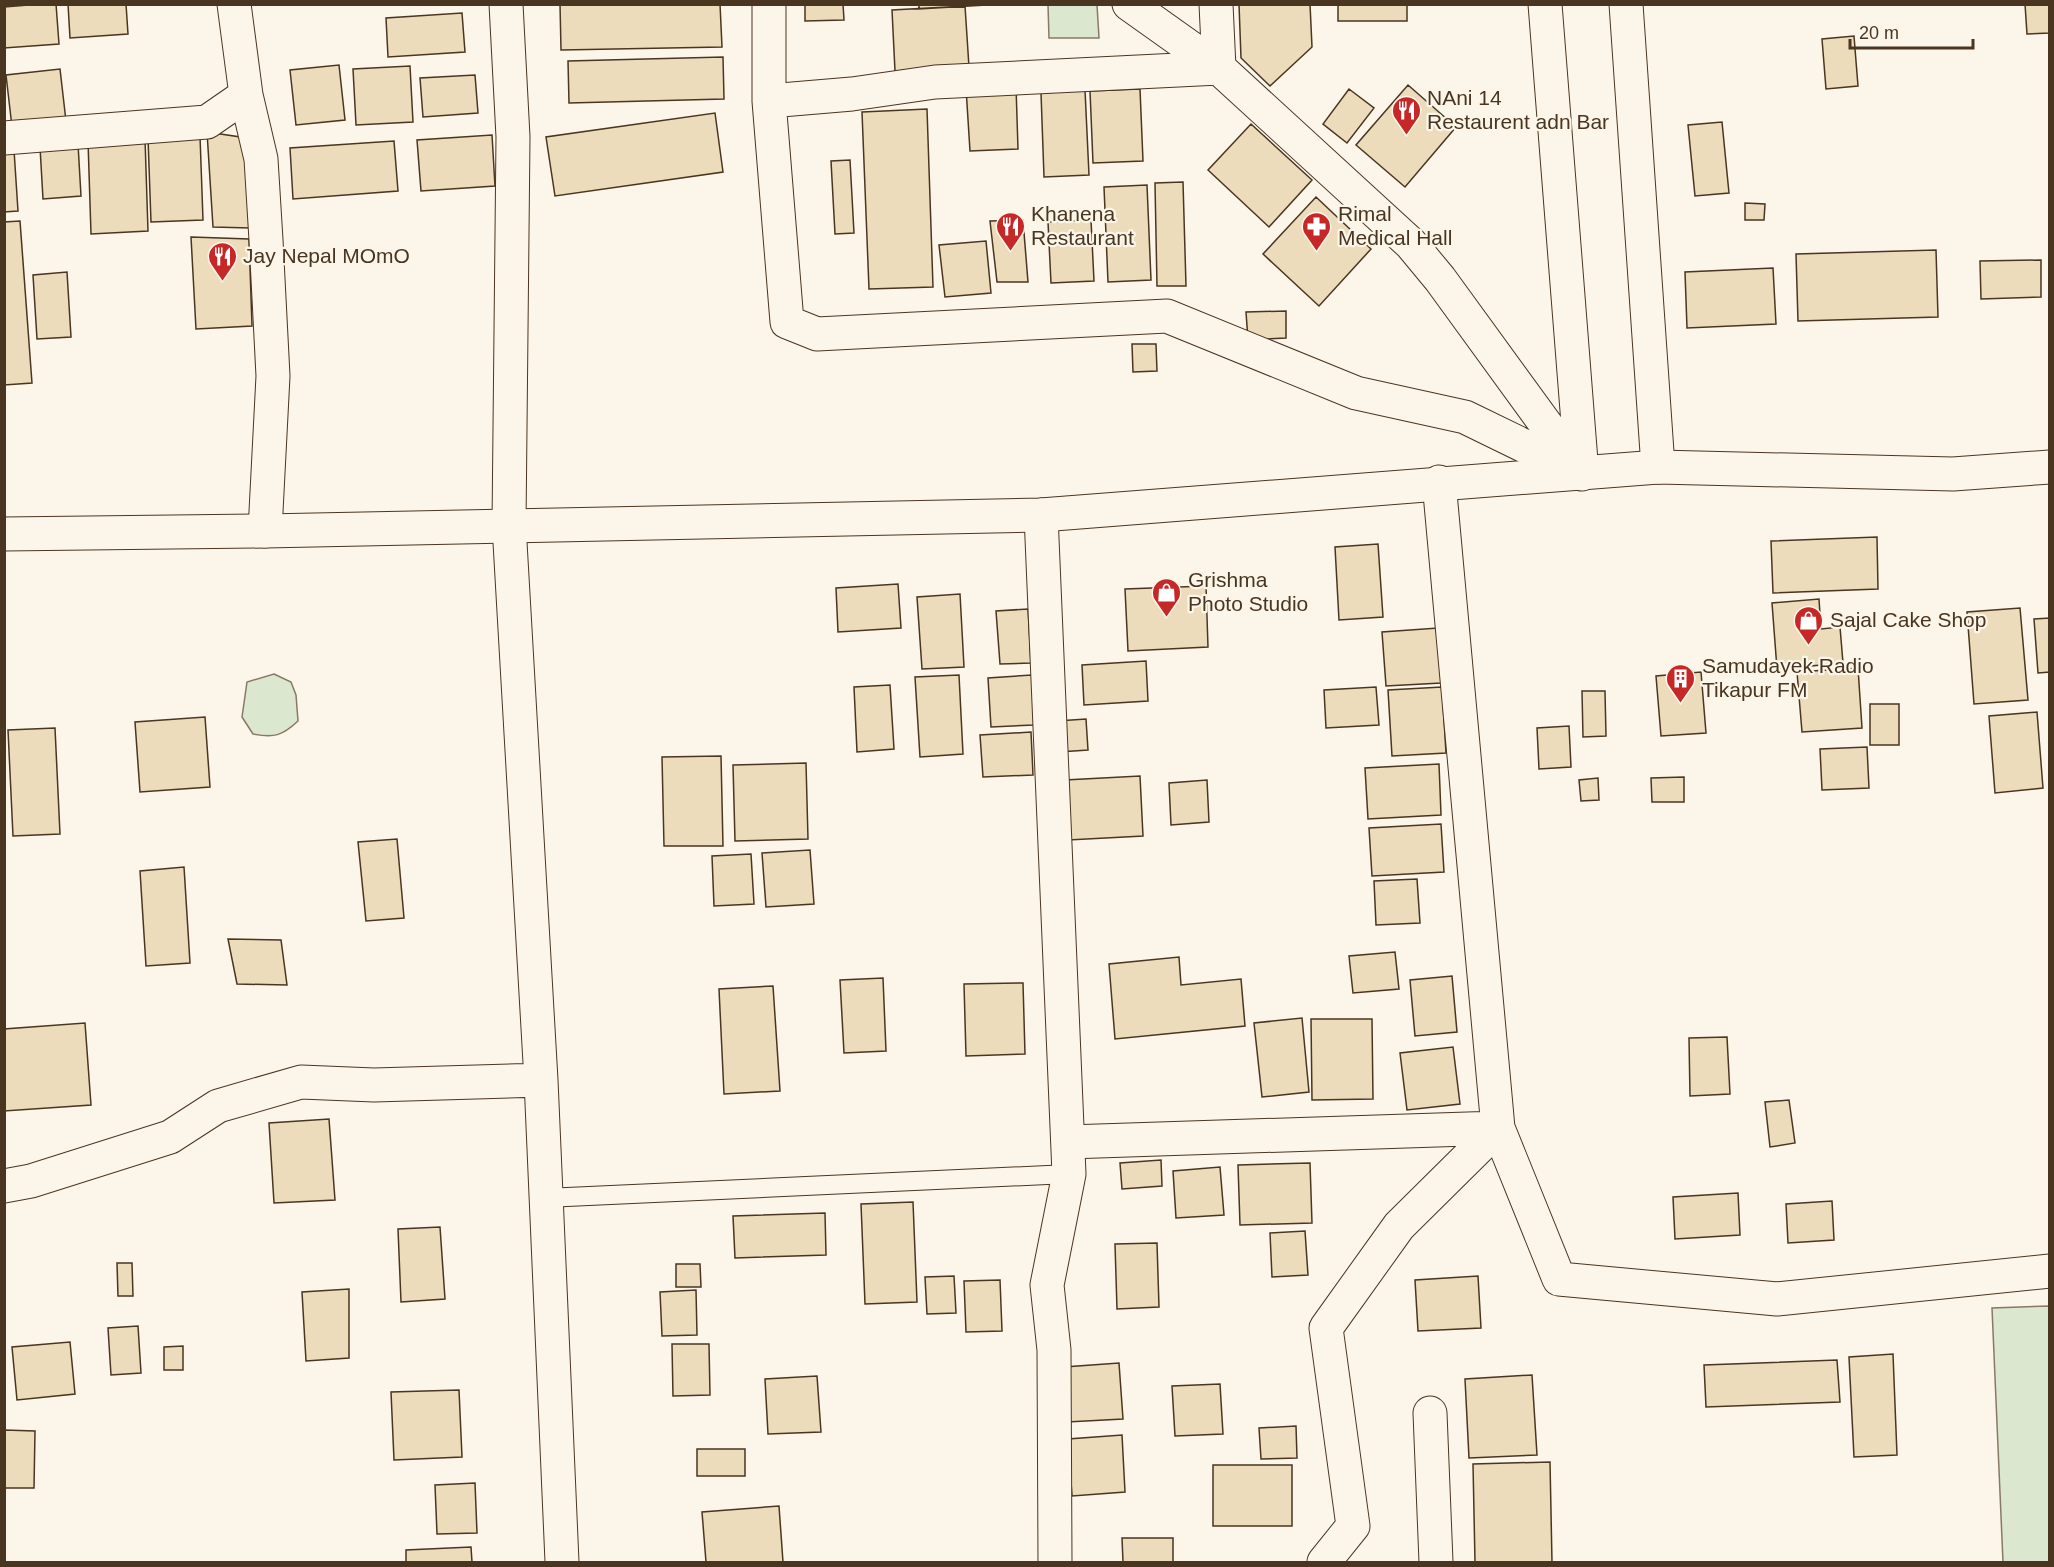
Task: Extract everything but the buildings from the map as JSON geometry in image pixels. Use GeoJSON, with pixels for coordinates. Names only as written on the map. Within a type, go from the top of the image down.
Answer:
{"type":"FeatureCollection","features":[{"type":"Feature","properties":{"kind":"street"},"geometry":{"type":"LineString","coordinates":[[234,4],[246,95],[261,159],[273,376],[265,531]]}},
{"type":"Feature","properties":{"kind":"street"},"geometry":{"type":"LineString","coordinates":[[506,4],[513,137],[509,525],[541,1080],[562,1563]]}},
{"type":"Feature","properties":{"kind":"street"},"geometry":{"type":"LineString","coordinates":[[769,4],[769,101],[787,322],[817,334],[1167,316],[1356,393],[1465,417],[1582,474]]}},
{"type":"Feature","properties":{"kind":"street"},"geometry":{"type":"LineString","coordinates":[[1129,4],[1219,68],[1411,244],[1440,279],[1582,474]]}},
{"type":"Feature","properties":{"kind":"street"},"geometry":{"type":"LineString","coordinates":[[1215,4],[1219,68]]}},
{"type":"Feature","properties":{"kind":"street"},"geometry":{"type":"LineString","coordinates":[[1545,4],[1582,474]]}},
{"type":"Feature","properties":{"kind":"street"},"geometry":{"type":"LineString","coordinates":[[1626,4],[1658,467]]}},
{"type":"Feature","properties":{"kind":"street"},"geometry":{"type":"LineString","coordinates":[[769,101],[852,94],[935,82],[1219,68]]}},
{"type":"Feature","properties":{"kind":"street"},"geometry":{"type":"LineString","coordinates":[[4,138],[207,122],[246,95]]}},
{"type":"Feature","properties":{"kind":"street"},"geometry":{"type":"LineString","coordinates":[[4,534],[265,531],[1041,514],[1658,467],[1953,474],[2049,466]]}},
{"type":"Feature","properties":{"kind":"street"},"geometry":{"type":"LineString","coordinates":[[1439,482],[1498,1128],[1559,1279],[1777,1299],[2049,1271]]}},
{"type":"Feature","properties":{"kind":"street"},"geometry":{"type":"LineString","coordinates":[[1041,514],[1069,1174],[1047,1285],[1054,1350],[1055,1563]]}},
{"type":"Feature","properties":{"kind":"street"},"geometry":{"type":"LineString","coordinates":[[4,1186],[31,1181],[170,1137],[218,1106],[301,1082],[374,1085],[541,1080]]}},
{"type":"Feature","properties":{"kind":"street"},"geometry":{"type":"LineString","coordinates":[[1068,1142],[1498,1128]]}},
{"type":"Feature","properties":{"kind":"street"},"geometry":{"type":"LineString","coordinates":[[1324,1563],[1353,1526],[1326,1328],[1399,1226],[1498,1128]]}},
{"type":"Feature","properties":{"kind":"street"},"geometry":{"type":"LineString","coordinates":[[1430,1413],[1436,1563]]}},
{"type":"Feature","properties":{"kind":"lane"},"geometry":{"type":"LineString","coordinates":[[545,1198],[1069,1174]]}},
{"type":"Feature","properties":{"kind":"green space"},"geometry":{"type":"Polygon","coordinates":[[[1048,5],[1097,5],[1099,38],[1049,38],[1048,5]]]}},
{"type":"Feature","properties":{"kind":"green space"},"geometry":{"type":"Polygon","coordinates":[[[274,674],[291,682],[296,695],[298,721],[277,735],[253,734],[242,717],[247,682],[274,674]]]}},
{"type":"Feature","properties":{"kind":"green space"},"geometry":{"type":"Polygon","coordinates":[[[2049,1306],[2049,1562],[2003,1562],[1992,1308],[2049,1306]]]}},
{"type":"Feature","properties":{"kind":"place","name":"NAni 14 Restaurent adn Bar"},"geometry":{"type":"Point","coordinates":[1406,136]}},
{"type":"Feature","properties":{"kind":"place","name":"Khanena Restaurant"},"geometry":{"type":"Point","coordinates":[1010,252]}},
{"type":"Feature","properties":{"kind":"place","name":"Rimal Medical Hall"},"geometry":{"type":"Point","coordinates":[1317,252]}},
{"type":"Feature","properties":{"kind":"place","name":"Jay Nepal MOmO"},"geometry":{"type":"Point","coordinates":[222,282]}},
{"type":"Feature","properties":{"kind":"place","name":"Grishma Photo Studio"},"geometry":{"type":"Point","coordinates":[1167,618]}},
{"type":"Feature","properties":{"kind":"place","name":"Sajal Cake Shop"},"geometry":{"type":"Point","coordinates":[1809,646]}},
{"type":"Feature","properties":{"kind":"place","name":"Samudayek Radio Tikapur FM"},"geometry":{"type":"Point","coordinates":[1681,704]}}]}
